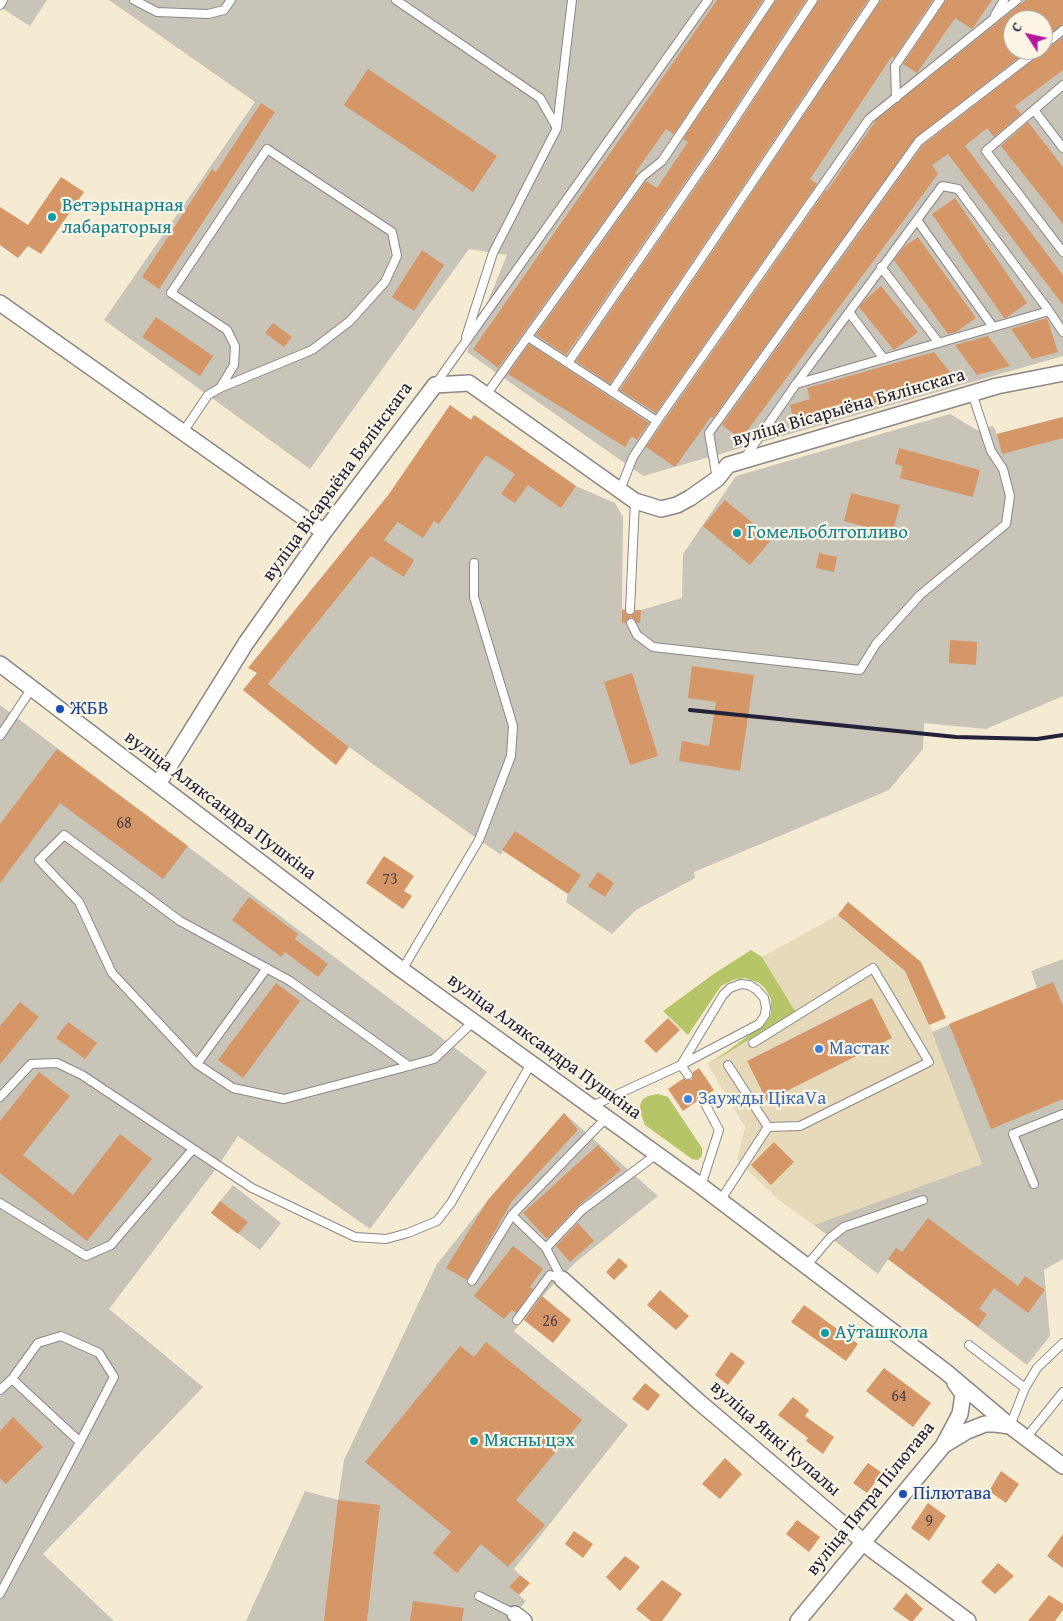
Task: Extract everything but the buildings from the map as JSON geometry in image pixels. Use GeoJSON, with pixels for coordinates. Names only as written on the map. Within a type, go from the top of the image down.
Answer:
{"type":"FeatureCollection","features":[{"type":"Feature","properties":{"kind":"street"},"geometry":{"type":"LineString","coordinates":[[0,303],[324,532]]}},
{"type":"Feature","properties":{"kind":"street","name":"вуліца Вісарыёна Бялінскага"},"geometry":{"type":"LineString","coordinates":[[158,784],[246,643],[324,532],[435,385],[469,383],[635,501],[661,509],[677,505],[690,498],[717,479],[728,465],[742,460],[997,386],[1063,372]]}},
{"type":"Feature","properties":{"kind":"street","name":"вуліца Аляксандра Пушкіна"},"geometry":{"type":"LineString","coordinates":[[0,664],[402,970],[532,1062],[701,1186],[946,1372],[1010,1426],[1063,1466]]}},
{"type":"Feature","properties":{"kind":"street","name":"вуліца Янкі Купалы"},"geometry":{"type":"LineString","coordinates":[[562,1279],[698,1401],[871,1549],[968,1621]]}},
{"type":"Feature","properties":{"kind":"street","name":"вуліца Пятра Пілютава"},"geometry":{"type":"LineString","coordinates":[[798,1621],[943,1446],[960,1414],[963,1394],[946,1372]]}},
{"type":"Feature","properties":{"kind":"street"},"geometry":{"type":"LineString","coordinates":[[943,1446],[967,1431],[985,1424],[1010,1426]]}},
{"type":"Feature","properties":{"kind":"lane"},"geometry":{"type":"LineString","coordinates":[[0,5],[3,0]]}},
{"type":"Feature","properties":{"kind":"lane"},"geometry":{"type":"LineString","coordinates":[[134,0],[157,12],[208,14],[224,10],[231,0]]}},
{"type":"Feature","properties":{"kind":"lane"},"geometry":{"type":"LineString","coordinates":[[396,0],[540,98],[557,128]]}},
{"type":"Feature","properties":{"kind":"lane"},"geometry":{"type":"LineString","coordinates":[[463,346],[493,253],[557,128],[572,0]]}},
{"type":"Feature","properties":{"kind":"lane"},"geometry":{"type":"LineString","coordinates":[[435,385],[708,0]]}},
{"type":"Feature","properties":{"kind":"lane"},"geometry":{"type":"LineString","coordinates":[[486,394],[642,177],[662,161],[770,0]]}},
{"type":"Feature","properties":{"kind":"lane"},"geometry":{"type":"LineString","coordinates":[[568,363],[715,149],[813,0]]}},
{"type":"Feature","properties":{"kind":"lane"},"geometry":{"type":"LineString","coordinates":[[612,391],[875,0]]}},
{"type":"Feature","properties":{"kind":"lane"},"geometry":{"type":"LineString","coordinates":[[896,98],[895,66],[940,0]]}},
{"type":"Feature","properties":{"kind":"lane"},"geometry":{"type":"LineString","coordinates":[[991,21],[1004,0]]}},
{"type":"Feature","properties":{"kind":"lane"},"geometry":{"type":"LineString","coordinates":[[620,490],[633,457],[657,420],[869,119],[1017,0]]}},
{"type":"Feature","properties":{"kind":"lane"},"geometry":{"type":"LineString","coordinates":[[1053,38],[1063,30]]}},
{"type":"Feature","properties":{"kind":"lane"},"geometry":{"type":"LineString","coordinates":[[717,479],[709,434],[919,141],[1025,60]]}},
{"type":"Feature","properties":{"kind":"lane"},"geometry":{"type":"LineString","coordinates":[[1063,85],[986,151],[1063,252]]}},
{"type":"Feature","properties":{"kind":"lane"},"geometry":{"type":"LineString","coordinates":[[1034,110],[1063,148]]}},
{"type":"Feature","properties":{"kind":"lane"},"geometry":{"type":"LineString","coordinates":[[183,432],[208,395],[220,388],[312,350],[350,321],[385,282],[397,256],[392,232],[267,149],[171,293],[227,330],[235,346],[234,365],[220,388]]}},
{"type":"Feature","properties":{"kind":"lane"},"geometry":{"type":"LineString","coordinates":[[742,460],[942,186],[958,189],[1063,332]]}},
{"type":"Feature","properties":{"kind":"lane"},"geometry":{"type":"LineString","coordinates":[[917,220],[993,327]]}},
{"type":"Feature","properties":{"kind":"lane"},"geometry":{"type":"LineString","coordinates":[[882,268],[939,343]]}},
{"type":"Feature","properties":{"kind":"lane"},"geometry":{"type":"LineString","coordinates":[[796,384],[1049,311]]}},
{"type":"Feature","properties":{"kind":"lane"},"geometry":{"type":"LineString","coordinates":[[849,312],[884,359]]}},
{"type":"Feature","properties":{"kind":"lane"},"geometry":{"type":"LineString","coordinates":[[528,336],[657,420]]}},
{"type":"Feature","properties":{"kind":"lane"},"geometry":{"type":"LineString","coordinates":[[631,623],[637,635],[653,647],[860,670],[876,644],[920,595],[1006,524],[1010,496],[1003,469],[991,451],[972,393]]}},
{"type":"Feature","properties":{"kind":"lane"},"geometry":{"type":"LineString","coordinates":[[630,610],[635,501]]}},
{"type":"Feature","properties":{"kind":"lane"},"geometry":{"type":"LineString","coordinates":[[402,970],[479,840],[511,756],[513,726],[474,597],[474,563]]}},
{"type":"Feature","properties":{"kind":"lane"},"geometry":{"type":"LineString","coordinates":[[0,736],[32,688]]}},
{"type":"Feature","properties":{"kind":"lane"},"geometry":{"type":"LineString","coordinates":[[409,1066],[290,981],[180,921],[64,834],[39,860],[79,902],[112,973],[197,1064],[233,1088],[284,1099],[409,1066],[434,1059],[474,1021]]}},
{"type":"Feature","properties":{"kind":"lane"},"geometry":{"type":"LineString","coordinates":[[197,1064],[266,968]]}},
{"type":"Feature","properties":{"kind":"lane"},"geometry":{"type":"LineString","coordinates":[[753,1043],[874,968],[929,1062],[800,1126],[768,1127]]}},
{"type":"Feature","properties":{"kind":"lane"},"geometry":{"type":"LineString","coordinates":[[592,1106],[681,1065],[759,1024],[765,1016],[766,1007],[764,998],[757,990],[749,985],[741,984],[730,988],[722,995],[681,1065]]}},
{"type":"Feature","properties":{"kind":"lane"},"geometry":{"type":"LineString","coordinates":[[0,1097],[31,1064],[57,1063],[82,1075],[252,1188],[355,1237],[386,1239],[408,1233],[437,1221],[451,1204],[532,1062]]}},
{"type":"Feature","properties":{"kind":"lane"},"geometry":{"type":"LineString","coordinates":[[681,1065],[688,1076]]}},
{"type":"Feature","properties":{"kind":"lane"},"geometry":{"type":"LineString","coordinates":[[728,1065],[768,1127]]}},
{"type":"Feature","properties":{"kind":"lane"},"geometry":{"type":"LineString","coordinates":[[701,1186],[719,1130],[702,1098]]}},
{"type":"Feature","properties":{"kind":"lane"},"geometry":{"type":"LineString","coordinates":[[1034,1184],[1013,1134],[1063,1114]]}},
{"type":"Feature","properties":{"kind":"lane"},"geometry":{"type":"LineString","coordinates":[[472,1281],[512,1215],[607,1117]]}},
{"type":"Feature","properties":{"kind":"lane"},"geometry":{"type":"LineString","coordinates":[[720,1201],[768,1127]]}},
{"type":"Feature","properties":{"kind":"lane"},"geometry":{"type":"LineString","coordinates":[[0,1203],[86,1256],[111,1245],[193,1149]]}},
{"type":"Feature","properties":{"kind":"lane"},"geometry":{"type":"LineString","coordinates":[[546,1248],[582,1210],[657,1154]]}},
{"type":"Feature","properties":{"kind":"lane"},"geometry":{"type":"LineString","coordinates":[[806,1266],[830,1238],[844,1227],[923,1200]]}},
{"type":"Feature","properties":{"kind":"lane"},"geometry":{"type":"LineString","coordinates":[[512,1215],[546,1248],[562,1279]]}},
{"type":"Feature","properties":{"kind":"lane"},"geometry":{"type":"LineString","coordinates":[[517,1320],[550,1275],[562,1279]]}},
{"type":"Feature","properties":{"kind":"lane"},"geometry":{"type":"LineString","coordinates":[[0,1390],[12,1379],[38,1343],[61,1336],[99,1353],[114,1377],[0,1594]]}},
{"type":"Feature","properties":{"kind":"lane"},"geometry":{"type":"LineString","coordinates":[[1010,1426],[1025,1388],[1038,1368],[1063,1343]]}},
{"type":"Feature","properties":{"kind":"lane"},"geometry":{"type":"LineString","coordinates":[[969,1345],[1025,1388]]}},
{"type":"Feature","properties":{"kind":"lane"},"geometry":{"type":"LineString","coordinates":[[12,1379],[80,1442]]}},
{"type":"Feature","properties":{"kind":"lane"},"geometry":{"type":"LineString","coordinates":[[1026,1438],[1063,1392]]}},
{"type":"Feature","properties":{"kind":"lane"},"geometry":{"type":"LineString","coordinates":[[479,1596],[519,1618]]}},
{"type":"Feature","properties":{"kind":"shaded area"},"geometry":{"type":"Polygon","coordinates":[[[0,0],[47,0],[30,26],[0,7],[0,0]]]}},
{"type":"Feature","properties":{"kind":"shaded area"},"geometry":{"type":"Polygon","coordinates":[[[109,0],[1063,0],[1063,356],[643,476],[467,352],[507,255],[469,249],[310,469],[104,320],[255,102],[109,0]]]}},
{"type":"Feature","properties":{"kind":"shaded area"},"geometry":{"type":"Polygon","coordinates":[[[950,414],[977,430],[993,426],[997,434],[1063,417],[1063,696],[986,729],[924,723],[923,749],[889,790],[694,872],[695,878],[636,910],[612,934],[566,902],[568,893],[503,850],[501,855],[479,840],[349,747],[268,684],[412,505],[474,415],[576,486],[615,503],[623,517],[622,609],[641,610],[682,598],[683,554],[736,476],[950,414]]]}},
{"type":"Feature","properties":{"kind":"shaded area"},"geometry":{"type":"Polygon","coordinates":[[[0,705],[487,1072],[370,1229],[238,1136],[218,1166],[109,1309],[203,1387],[43,1554],[114,1621],[0,1621],[0,705]]]}},
{"type":"Feature","properties":{"kind":"shaded area"},"geometry":{"type":"Polygon","coordinates":[[[848,902],[921,962],[946,1018],[930,1025],[982,1164],[814,1225],[780,1201],[737,1160],[745,1127],[707,1063],[795,1011],[762,957],[838,915],[848,902]]]}},
{"type":"Feature","properties":{"kind":"shaded area"},"geometry":{"type":"Polygon","coordinates":[[[1063,959],[1063,1259],[1044,1270],[1050,1336],[1027,1365],[888,1259],[878,1274],[814,1225],[982,1164],[932,1032],[1037,988],[1031,971],[1063,959]]]}},
{"type":"Feature","properties":{"kind":"shaded area"},"geometry":{"type":"Polygon","coordinates":[[[564,1113],[658,1196],[576,1262],[549,1289],[514,1331],[628,1425],[514,1569],[520,1575],[509,1587],[526,1601],[509,1621],[246,1621],[305,1491],[338,1500],[344,1460],[437,1264],[488,1200],[564,1113]]]}},
{"type":"Feature","properties":{"kind":"shaded area"},"geometry":{"type":"Polygon","coordinates":[[[233,1185],[281,1223],[260,1250],[211,1213],[233,1185]]]}},
{"type":"Feature","properties":{"kind":"green space"},"geometry":{"type":"Polygon","coordinates":[[[751,950],[762,957],[795,1011],[711,1063],[767,1022],[771,1014],[771,999],[765,988],[759,983],[745,978],[733,980],[721,986],[688,1035],[663,1011],[715,973],[751,950]]]}},
{"type":"Feature","properties":{"kind":"green space"},"geometry":{"type":"Polygon","coordinates":[[[658,1094],[668,1097],[702,1148],[702,1156],[698,1160],[692,1159],[645,1125],[640,1106],[642,1100],[648,1096],[658,1094]]]}},
{"type":"Feature","properties":{"kind":"railway"},"geometry":{"type":"LineString","coordinates":[[690,710],[956,737],[1037,739],[1063,735]]}},
{"type":"Feature","properties":{"kind":"place","name":"Ветэрынарная лабараторыя"},"geometry":{"type":"Point","coordinates":[52,217]}},
{"type":"Feature","properties":{"kind":"place","name":"Гомельоблтопливо"},"geometry":{"type":"Point","coordinates":[737,533]}},
{"type":"Feature","properties":{"kind":"place","name":"ЖБВ"},"geometry":{"type":"Point","coordinates":[60,709]}},
{"type":"Feature","properties":{"kind":"place","name":"Мастак"},"geometry":{"type":"Point","coordinates":[819,1049]}},
{"type":"Feature","properties":{"kind":"place","name":"Заужды ЦікаVа"},"geometry":{"type":"Point","coordinates":[688,1099]}},
{"type":"Feature","properties":{"kind":"place","name":"Аўташкола"},"geometry":{"type":"Point","coordinates":[825,1333]}},
{"type":"Feature","properties":{"kind":"place","name":"Мясны цэх"},"geometry":{"type":"Point","coordinates":[474,1441]}},
{"type":"Feature","properties":{"kind":"place","name":"Пілютава"},"geometry":{"type":"Point","coordinates":[903,1494]}}]}
